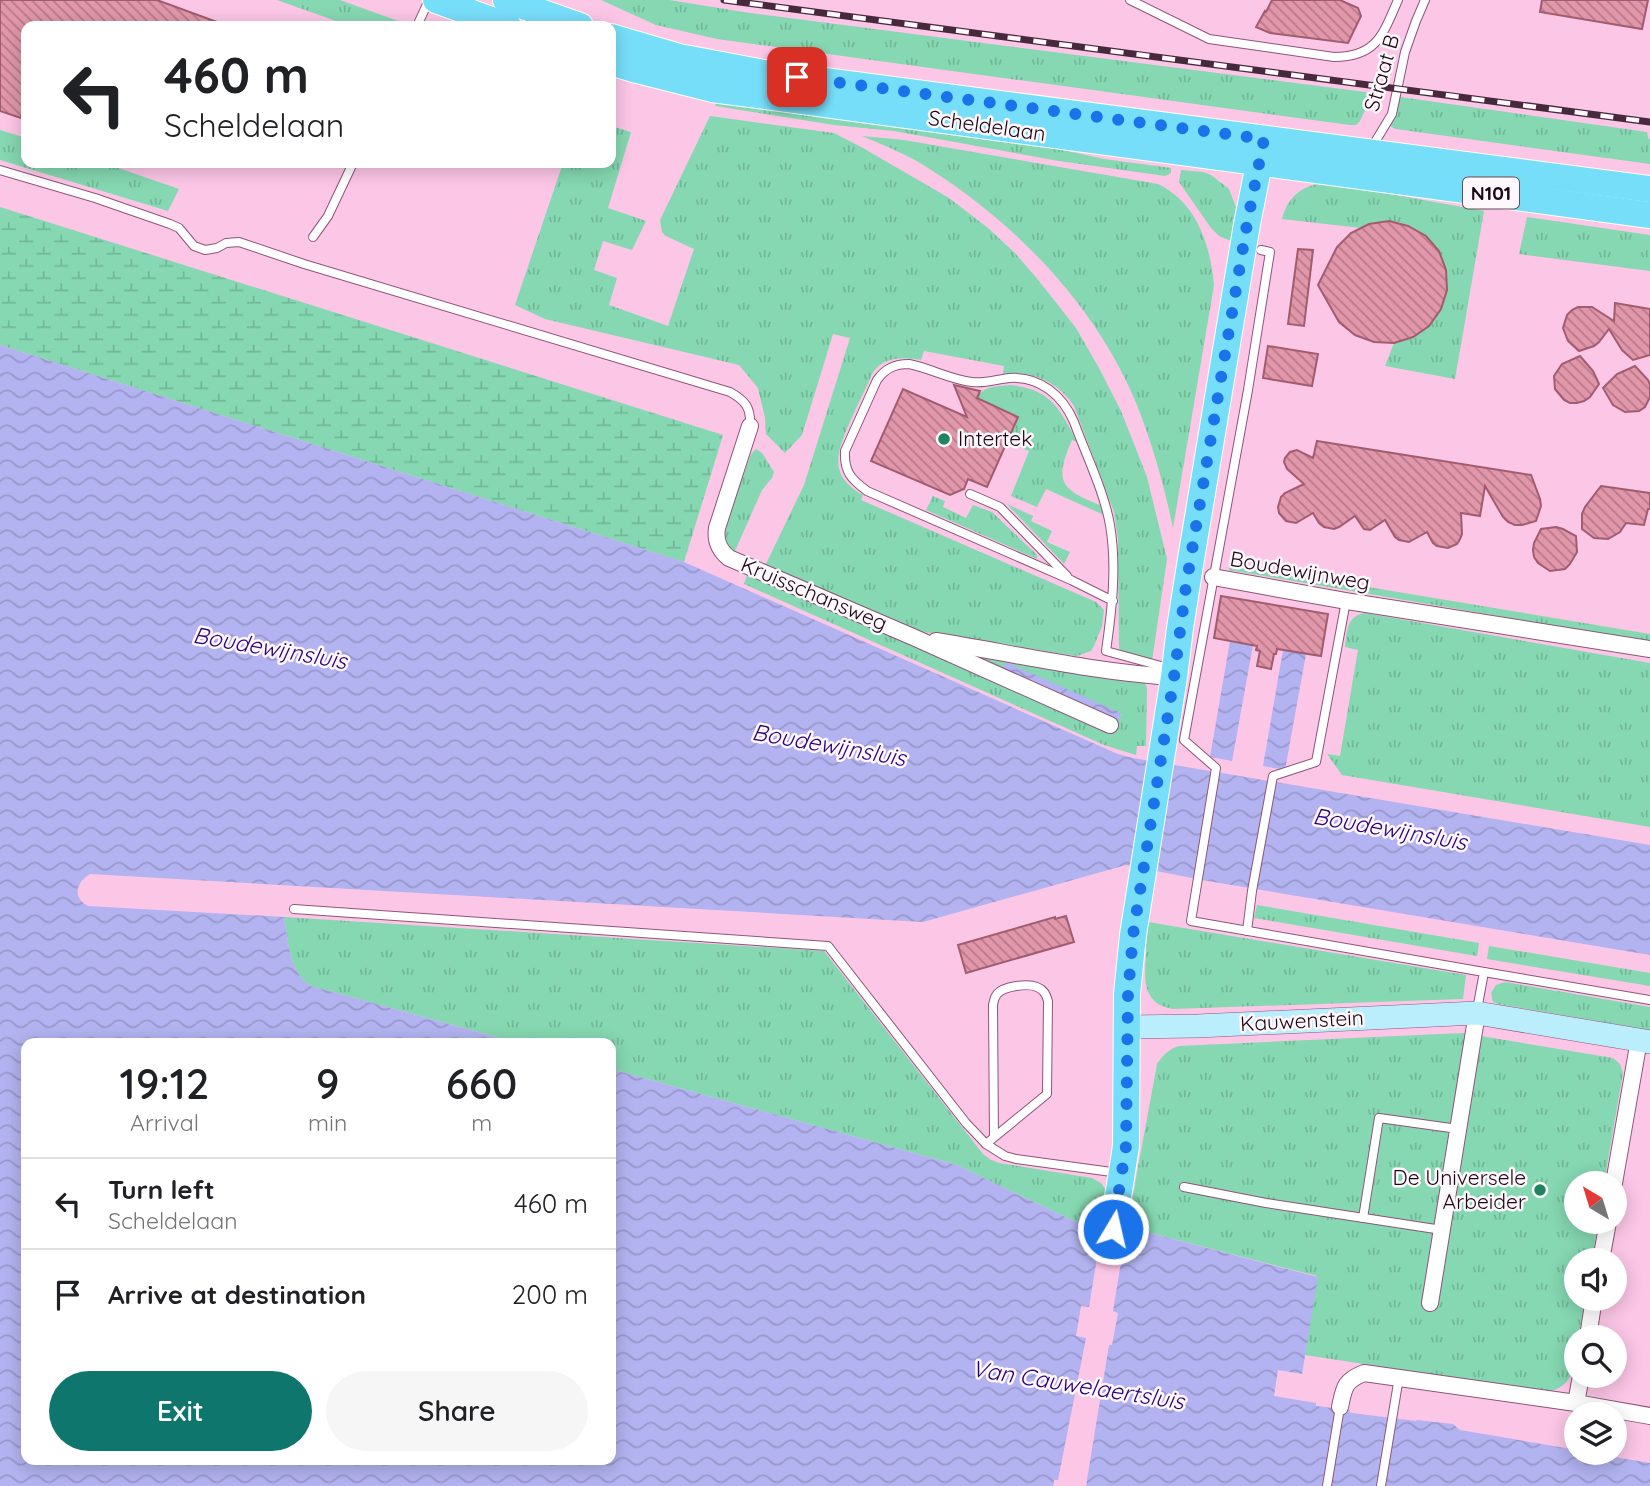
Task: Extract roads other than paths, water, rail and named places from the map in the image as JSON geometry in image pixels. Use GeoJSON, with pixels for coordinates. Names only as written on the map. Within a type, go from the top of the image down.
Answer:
{"type":"FeatureCollection","features":[{"type":"Feature","properties":{"kind":"main road"},"geometry":{"type":"LineString","coordinates":[[436,0],[494,21]]}},
{"type":"Feature","properties":{"kind":"main road"},"geometry":{"type":"LineString","coordinates":[[506,0],[566,21]]}},
{"type":"Feature","properties":{"kind":"main road","name":"Scheldelaan"},"geometry":{"type":"LineString","coordinates":[[616,38],[679,57],[764,73],[1262,151]]}},
{"type":"Feature","properties":{"kind":"main road","name":"Scheldelaan"},"geometry":{"type":"LineString","coordinates":[[616,63],[712,89],[1367,164],[1650,189]]}},
{"type":"Feature","properties":{"kind":"main road"},"geometry":{"type":"LineString","coordinates":[[1113,1229],[1127,1128],[1130,960],[1138,898],[1186,590],[1252,249],[1247,224],[1262,151]]}},
{"type":"Feature","properties":{"kind":"main road","name":"Scheldelaan"},"geometry":{"type":"LineString","coordinates":[[1367,164],[1650,215]]}},
{"type":"Feature","properties":{"kind":"street","name":"Kruisschansweg"},"geometry":{"type":"LineString","coordinates":[[750,426],[717,528],[718,545],[729,558],[1110,725]]}},
{"type":"Feature","properties":{"kind":"street","name":"Boudewijnweg"},"geometry":{"type":"LineString","coordinates":[[1213,577],[1650,649]]}},
{"type":"Feature","properties":{"kind":"street","name":"Kruisschansweg"},"geometry":{"type":"LineString","coordinates":[[913,637],[1101,669],[1149,675],[1174,673]]}},
{"type":"Feature","properties":{"kind":"street","name":"Kauwenstein"},"geometry":{"type":"LineString","coordinates":[[1127,1027],[1477,1013],[1645,1041],[1617,1171]]}},
{"type":"Feature","properties":{"kind":"street"},"geometry":{"type":"LineString","coordinates":[[1430,1303],[1477,1013]]}},
{"type":"Feature","properties":{"kind":"street"},"geometry":{"type":"LineString","coordinates":[[1340,1407],[1344,1387],[1352,1378],[1364,1373],[1569,1402]]}},
{"type":"Feature","properties":{"kind":"street"},"geometry":{"type":"LineString","coordinates":[[1627,1412],[1650,1416]]}},
{"type":"Feature","properties":{"kind":"lane"},"geometry":{"type":"LineString","coordinates":[[419,21],[429,0]]}},
{"type":"Feature","properties":{"kind":"lane"},"geometry":{"type":"LineString","coordinates":[[1130,0],[1209,39],[1334,57],[1349,57],[1373,46],[1384,32],[1398,0]]}},
{"type":"Feature","properties":{"kind":"lane","name":"Straat B"},"geometry":{"type":"LineString","coordinates":[[1367,164],[1392,114],[1405,52],[1425,0]]}},
{"type":"Feature","properties":{"kind":"lane"},"geometry":{"type":"LineString","coordinates":[[313,237],[328,216],[351,168]]}},
{"type":"Feature","properties":{"kind":"lane"},"geometry":{"type":"LineString","coordinates":[[0,170],[170,224],[179,228],[194,246],[205,250],[239,242],[730,392],[746,405],[751,414],[750,426]]}},
{"type":"Feature","properties":{"kind":"lane","name":"Boudewijnweg"},"geometry":{"type":"LineString","coordinates":[[1213,577],[1248,390],[1270,252],[1252,249]]}},
{"type":"Feature","properties":{"kind":"lane"},"geometry":{"type":"LineString","coordinates":[[1113,601],[867,491],[855,482],[844,464],[845,451],[883,373],[899,364],[909,364],[975,383],[1021,379],[1033,381],[1053,391],[1069,410],[1110,525],[1114,570],[1113,601],[1106,650],[1174,673]]}},
{"type":"Feature","properties":{"kind":"lane"},"geometry":{"type":"LineString","coordinates":[[970,494],[1000,507],[1071,580]]}},
{"type":"Feature","properties":{"kind":"lane"},"geometry":{"type":"LineString","coordinates":[[1213,577],[1184,740],[1216,768],[1191,921],[1650,1000]]}},
{"type":"Feature","properties":{"kind":"lane"},"geometry":{"type":"LineString","coordinates":[[1247,931],[1273,776],[1317,762],[1346,601]]}},
{"type":"Feature","properties":{"kind":"lane"},"geometry":{"type":"LineString","coordinates":[[295,909],[828,946],[967,1123],[995,1152],[1016,1160],[1122,1174]]}},
{"type":"Feature","properties":{"kind":"lane"},"geometry":{"type":"LineString","coordinates":[[1477,1013],[1484,972]]}},
{"type":"Feature","properties":{"kind":"lane"},"geometry":{"type":"LineString","coordinates":[[986,1144],[1047,1094],[1048,1001],[1046,994],[1033,985],[1010,987],[995,996],[994,1137]]}},
{"type":"Feature","properties":{"kind":"lane"},"geometry":{"type":"LineString","coordinates":[[1363,1218],[1379,1118],[1458,1129]]}},
{"type":"Feature","properties":{"kind":"lane"},"geometry":{"type":"LineString","coordinates":[[1184,1187],[1266,1203],[1442,1230]]}},
{"type":"Feature","properties":{"kind":"lane"},"geometry":{"type":"LineString","coordinates":[[1381,1486],[1399,1377]]}},
{"type":"Feature","properties":{"kind":"lane"},"geometry":{"type":"LineString","coordinates":[[1326,1486],[1340,1407]]}},
{"type":"Feature","properties":{"kind":"water"},"geometry":{"type":"Polygon","coordinates":[[[0,345],[684,562],[1118,754],[1650,845],[1650,955],[1126,865],[923,922],[90,874],[82,881],[78,890],[80,899],[88,906],[284,917],[294,964],[303,980],[311,986],[500,1038],[21,1038],[21,1465],[616,1465],[616,1070],[957,1165],[1074,1221],[1126,1232],[1127,1227],[1318,1277],[1302,1374],[1278,1370],[1274,1396],[1316,1403],[1316,1406],[1350,1410],[1352,1413],[1453,1424],[1460,1430],[1564,1448],[1564,1465],[1627,1465],[1627,1459],[1650,1463],[1650,1486],[0,1486],[0,345]]]}},
{"type":"Feature","properties":{"kind":"water"},"geometry":{"type":"Polygon","coordinates":[[[1230,641],[1253,645],[1232,761],[1210,757],[1230,641]]]}},
{"type":"Feature","properties":{"kind":"water"},"geometry":{"type":"Polygon","coordinates":[[[1283,650],[1306,654],[1285,770],[1263,766],[1283,650]]]}},
{"type":"Feature","properties":{"kind":"water"},"geometry":{"type":"Polygon","coordinates":[[[1006,662],[1121,713],[1118,722],[1003,670],[1006,662]]]}},
{"type":"Feature","properties":{"kind":"railway"},"geometry":{"type":"LineString","coordinates":[[724,0],[1650,122]]}},
{"type":"Feature","properties":{"kind":"place","name":"Intertek"},"geometry":{"type":"Point","coordinates":[944,439]}},
{"type":"Feature","properties":{"kind":"place","name":"De Universele Arbeider"},"geometry":{"type":"Point","coordinates":[1540,1190]}},
{"type":"Feature","properties":{"kind":"water label","name":"Boudewijnsluis"},"geometry":{"type":"Point","coordinates":[270,648]}},
{"type":"Feature","properties":{"kind":"water label","name":"Boudewijnsluis"},"geometry":{"type":"Point","coordinates":[829,745]}},
{"type":"Feature","properties":{"kind":"water label","name":"Boudewijnsluis"},"geometry":{"type":"Point","coordinates":[1390,829]}},
{"type":"Feature","properties":{"kind":"water label","name":"Van Cauwelaertsluis"},"geometry":{"type":"Point","coordinates":[1078,1385]}}]}
